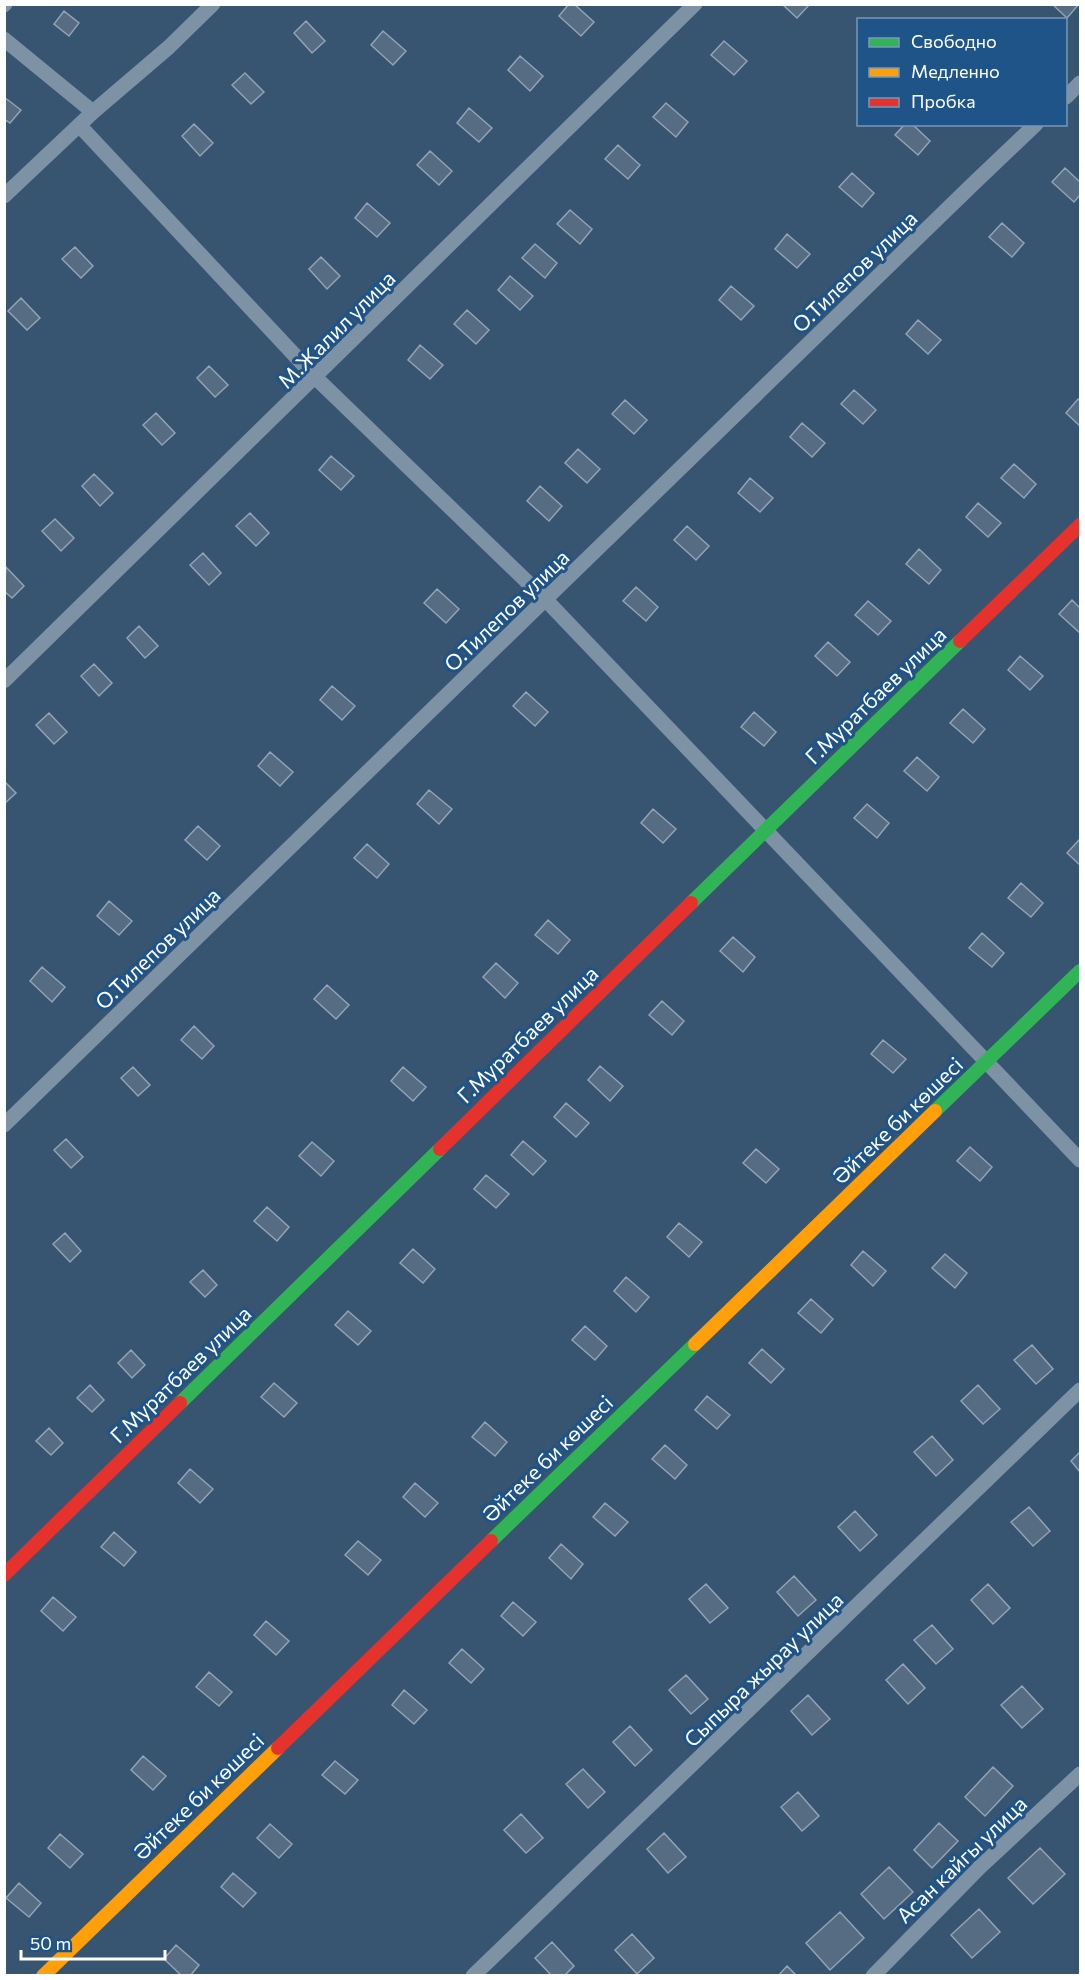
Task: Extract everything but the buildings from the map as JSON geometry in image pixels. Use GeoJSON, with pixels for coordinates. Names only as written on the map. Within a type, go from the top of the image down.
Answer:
{"type":"FeatureCollection","features":[{"type":"Feature","properties":{"kind":"street"},"geometry":{"type":"LineString","coordinates":[[4,196],[93,112],[169,47],[213,4]]}},
{"type":"Feature","properties":{"kind":"street","name":"М.Жалил улица"},"geometry":{"type":"LineString","coordinates":[[4,681],[316,378],[695,4]]}},
{"type":"Feature","properties":{"kind":"street"},"geometry":{"type":"LineString","coordinates":[[4,39],[93,112]]}},
{"type":"Feature","properties":{"kind":"street"},"geometry":{"type":"LineString","coordinates":[[1067,95],[1080,83]]}},
{"type":"Feature","properties":{"kind":"street"},"geometry":{"type":"LineString","coordinates":[[79,125],[316,378],[546,600],[1080,1160]]}},
{"type":"Feature","properties":{"kind":"street","name":"О.Тилепов улица"},"geometry":{"type":"LineString","coordinates":[[4,1125],[1034,126]]}},
{"type":"Feature","properties":{"kind":"street","name":"Г.Муратбаев улица"},"geometry":{"type":"LineString","coordinates":[[4,1575],[1080,525]]}},
{"type":"Feature","properties":{"kind":"street","name":"Әйтеке би көшесі"},"geometry":{"type":"LineString","coordinates":[[43,1976],[1080,970]]}},
{"type":"Feature","properties":{"kind":"street","name":"Сыпыра жырау улица"},"geometry":{"type":"LineString","coordinates":[[473,1976],[1080,1390]]}},
{"type":"Feature","properties":{"kind":"street","name":"Асан кайгы улица"},"geometry":{"type":"LineString","coordinates":[[873,1976],[980,1867],[1080,1774]]}},
{"type":"Feature","properties":{"kind":"traffic: fast"},"geometry":{"type":"LineString","coordinates":[[691,903],[960,641]]}},
{"type":"Feature","properties":{"kind":"traffic: fast"},"geometry":{"type":"LineString","coordinates":[[935,1111],[1080,971]]}},
{"type":"Feature","properties":{"kind":"traffic: fast"},"geometry":{"type":"LineString","coordinates":[[180,1403],[440,1149]]}},
{"type":"Feature","properties":{"kind":"traffic: fast"},"geometry":{"type":"LineString","coordinates":[[491,1541],[695,1344]]}},
{"type":"Feature","properties":{"kind":"traffic: slow"},"geometry":{"type":"LineString","coordinates":[[695,1344],[935,1111]]}},
{"type":"Feature","properties":{"kind":"traffic: slow"},"geometry":{"type":"LineString","coordinates":[[43,1976],[278,1748]]}},
{"type":"Feature","properties":{"kind":"traffic: jam"},"geometry":{"type":"LineString","coordinates":[[960,641],[1080,525]]}},
{"type":"Feature","properties":{"kind":"traffic: jam"},"geometry":{"type":"LineString","coordinates":[[440,1149],[691,903]]}},
{"type":"Feature","properties":{"kind":"traffic: jam"},"geometry":{"type":"LineString","coordinates":[[4,1575],[180,1403]]}},
{"type":"Feature","properties":{"kind":"traffic: jam"},"geometry":{"type":"LineString","coordinates":[[278,1748],[491,1541]]}}]}
